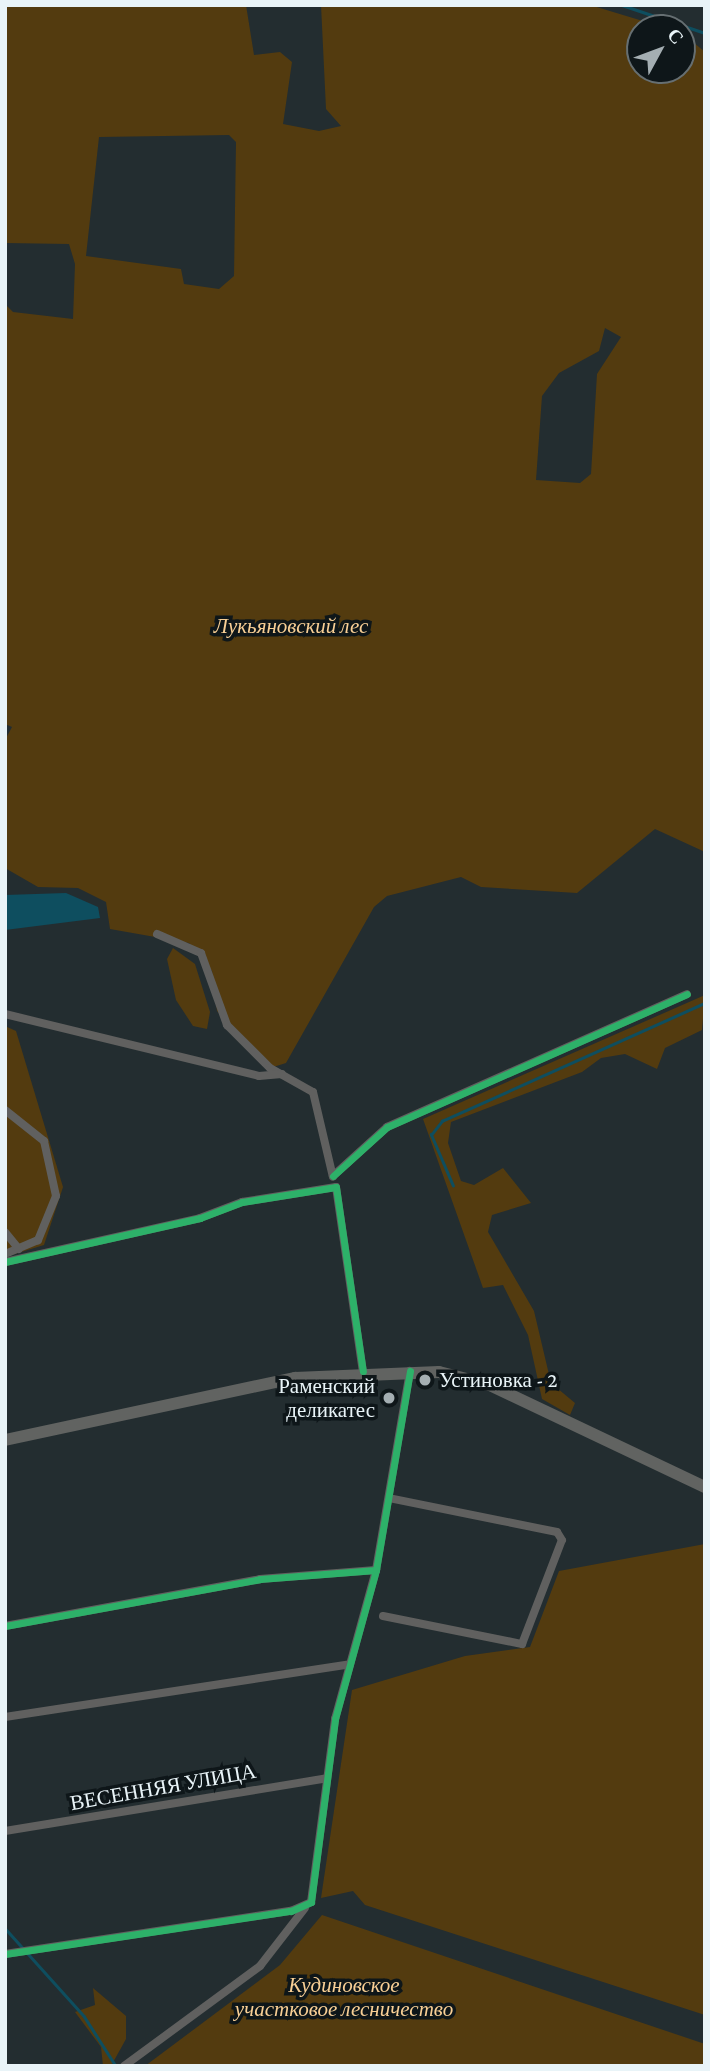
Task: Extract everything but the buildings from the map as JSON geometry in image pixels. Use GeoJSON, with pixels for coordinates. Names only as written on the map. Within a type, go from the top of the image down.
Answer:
{"type":"FeatureCollection","features":[{"type":"Feature","properties":{"kind":"main road"},"geometry":{"type":"LineString","coordinates":[[5,1440],[252,1384],[363,1371],[410,1371],[490,1385],[705,1488]]}},
{"type":"Feature","properties":{"kind":"street"},"geometry":{"type":"LineString","coordinates":[[158,934],[201,953],[212,971],[216,1010],[282,1074],[313,1091],[336,1187],[363,1371]]}},
{"type":"Feature","properties":{"kind":"street"},"geometry":{"type":"LineString","coordinates":[[333,1176],[387,1127],[687,993]]}},
{"type":"Feature","properties":{"kind":"street"},"geometry":{"type":"LineString","coordinates":[[5,1014],[259,1076],[282,1074]]}},
{"type":"Feature","properties":{"kind":"street"},"geometry":{"type":"LineString","coordinates":[[5,1110],[44,1141],[54,1180],[44,1232],[19,1250],[5,1254]]}},
{"type":"Feature","properties":{"kind":"street"},"geometry":{"type":"LineString","coordinates":[[5,1262],[200,1218],[242,1202],[336,1187]]}},
{"type":"Feature","properties":{"kind":"street"},"geometry":{"type":"LineString","coordinates":[[5,1232],[19,1250]]}},
{"type":"Feature","properties":{"kind":"street"},"geometry":{"type":"LineString","coordinates":[[124,2066],[260,1966],[311,1902],[327,1778],[350,1664],[376,1570],[410,1371]]}},
{"type":"Feature","properties":{"kind":"street"},"geometry":{"type":"LineString","coordinates":[[383,1616],[522,1644],[562,1540],[557,1532],[389,1498]]}},
{"type":"Feature","properties":{"kind":"street"},"geometry":{"type":"LineString","coordinates":[[5,1626],[260,1579],[376,1570]]}},
{"type":"Feature","properties":{"kind":"street"},"geometry":{"type":"LineString","coordinates":[[5,1717],[350,1664]]}},
{"type":"Feature","properties":{"kind":"street","name":"ВЕСЕННЯЯ УЛИЦА"},"geometry":{"type":"LineString","coordinates":[[5,1831],[327,1778]]}},
{"type":"Feature","properties":{"kind":"street"},"geometry":{"type":"LineString","coordinates":[[5,1954],[305,1908]]}},
{"type":"Feature","properties":{"kind":"green space","name":"Лукьяновский лес"},"geometry":{"type":"Polygon","coordinates":[[[5,5],[246,5],[254,55],[280,52],[292,62],[283,124],[319,131],[341,126],[326,109],[321,5],[590,5],[626,16],[626,84],[696,84],[696,45],[705,52],[705,852],[655,829],[577,893],[481,887],[461,877],[387,896],[374,907],[286,1063],[270,1068],[217,1011],[212,971],[189,943],[110,929],[106,902],[78,888],[38,887],[5,868],[5,740],[12,727],[5,724],[5,304],[13,312],[73,319],[75,264],[69,244],[5,243],[5,5]],[[229,135],[99,137],[86,256],[181,269],[184,284],[219,289],[234,276],[236,142],[229,135]],[[605,328],[599,351],[559,373],[542,396],[536,480],[580,483],[591,474],[597,374],[621,337],[605,328]]]}},
{"type":"Feature","properties":{"kind":"green space"},"geometry":{"type":"Polygon","coordinates":[[[173,948],[195,964],[210,1012],[207,1029],[193,1026],[176,1000],[167,959],[173,948]]]}},
{"type":"Feature","properties":{"kind":"green space"},"geometry":{"type":"Polygon","coordinates":[[[705,995],[702,1030],[665,1048],[657,1069],[625,1054],[601,1058],[582,1072],[451,1122],[448,1143],[461,1181],[474,1185],[503,1168],[531,1203],[492,1215],[488,1232],[534,1311],[551,1383],[575,1403],[570,1415],[542,1399],[528,1335],[503,1285],[483,1288],[423,1119],[705,995]]]}},
{"type":"Feature","properties":{"kind":"green space"},"geometry":{"type":"Polygon","coordinates":[[[5,1026],[16,1031],[63,1187],[44,1245],[5,1257],[5,1026]]]}},
{"type":"Feature","properties":{"kind":"green space"},"geometry":{"type":"Polygon","coordinates":[[[705,1544],[705,2015],[365,1905],[353,1891],[321,1898],[352,1690],[465,1656],[530,1647],[559,1571],[705,1544]]]}},
{"type":"Feature","properties":{"kind":"green space","name":"Кудиновское участковое лесничество"},"geometry":{"type":"Polygon","coordinates":[[[322,1915],[705,2044],[705,2066],[145,2066],[280,1965],[322,1915]]]}},
{"type":"Feature","properties":{"kind":"green space"},"geometry":{"type":"Polygon","coordinates":[[[93,1988],[126,2016],[126,2039],[111,2066],[103,2066],[101,2047],[75,2012],[95,2005],[93,1988]]]}},
{"type":"Feature","properties":{"kind":"water"},"geometry":{"type":"Polygon","coordinates":[[[66,893],[98,907],[100,918],[5,930],[5,895],[66,893]]]}},
{"type":"Feature","properties":{"kind":"waterway"},"geometry":{"type":"LineString","coordinates":[[622,5],[705,33]]}},
{"type":"Feature","properties":{"kind":"waterway"},"geometry":{"type":"LineString","coordinates":[[453,1186],[431,1135],[442,1121],[705,1003]]}},
{"type":"Feature","properties":{"kind":"waterway"},"geometry":{"type":"LineString","coordinates":[[5,1928],[84,2016],[116,2066]]}},
{"type":"Feature","properties":{"kind":"cycle path"},"geometry":{"type":"LineString","coordinates":[[333,1176],[387,1127],[687,994]]}},
{"type":"Feature","properties":{"kind":"cycle path"},"geometry":{"type":"LineString","coordinates":[[5,1262],[200,1218],[242,1202],[336,1187],[363,1371]]}},
{"type":"Feature","properties":{"kind":"cycle path"},"geometry":{"type":"LineString","coordinates":[[5,1954],[291,1911],[311,1902],[335,1719],[376,1570],[410,1371]]}},
{"type":"Feature","properties":{"kind":"cycle path"},"geometry":{"type":"LineString","coordinates":[[5,1626],[260,1579],[376,1570]]}},
{"type":"Feature","properties":{"kind":"place","name":"Устиновка - 2"},"geometry":{"type":"Point","coordinates":[425,1380]}},
{"type":"Feature","properties":{"kind":"place","name":"Раменский деликатес"},"geometry":{"type":"Point","coordinates":[389,1398]}}]}
